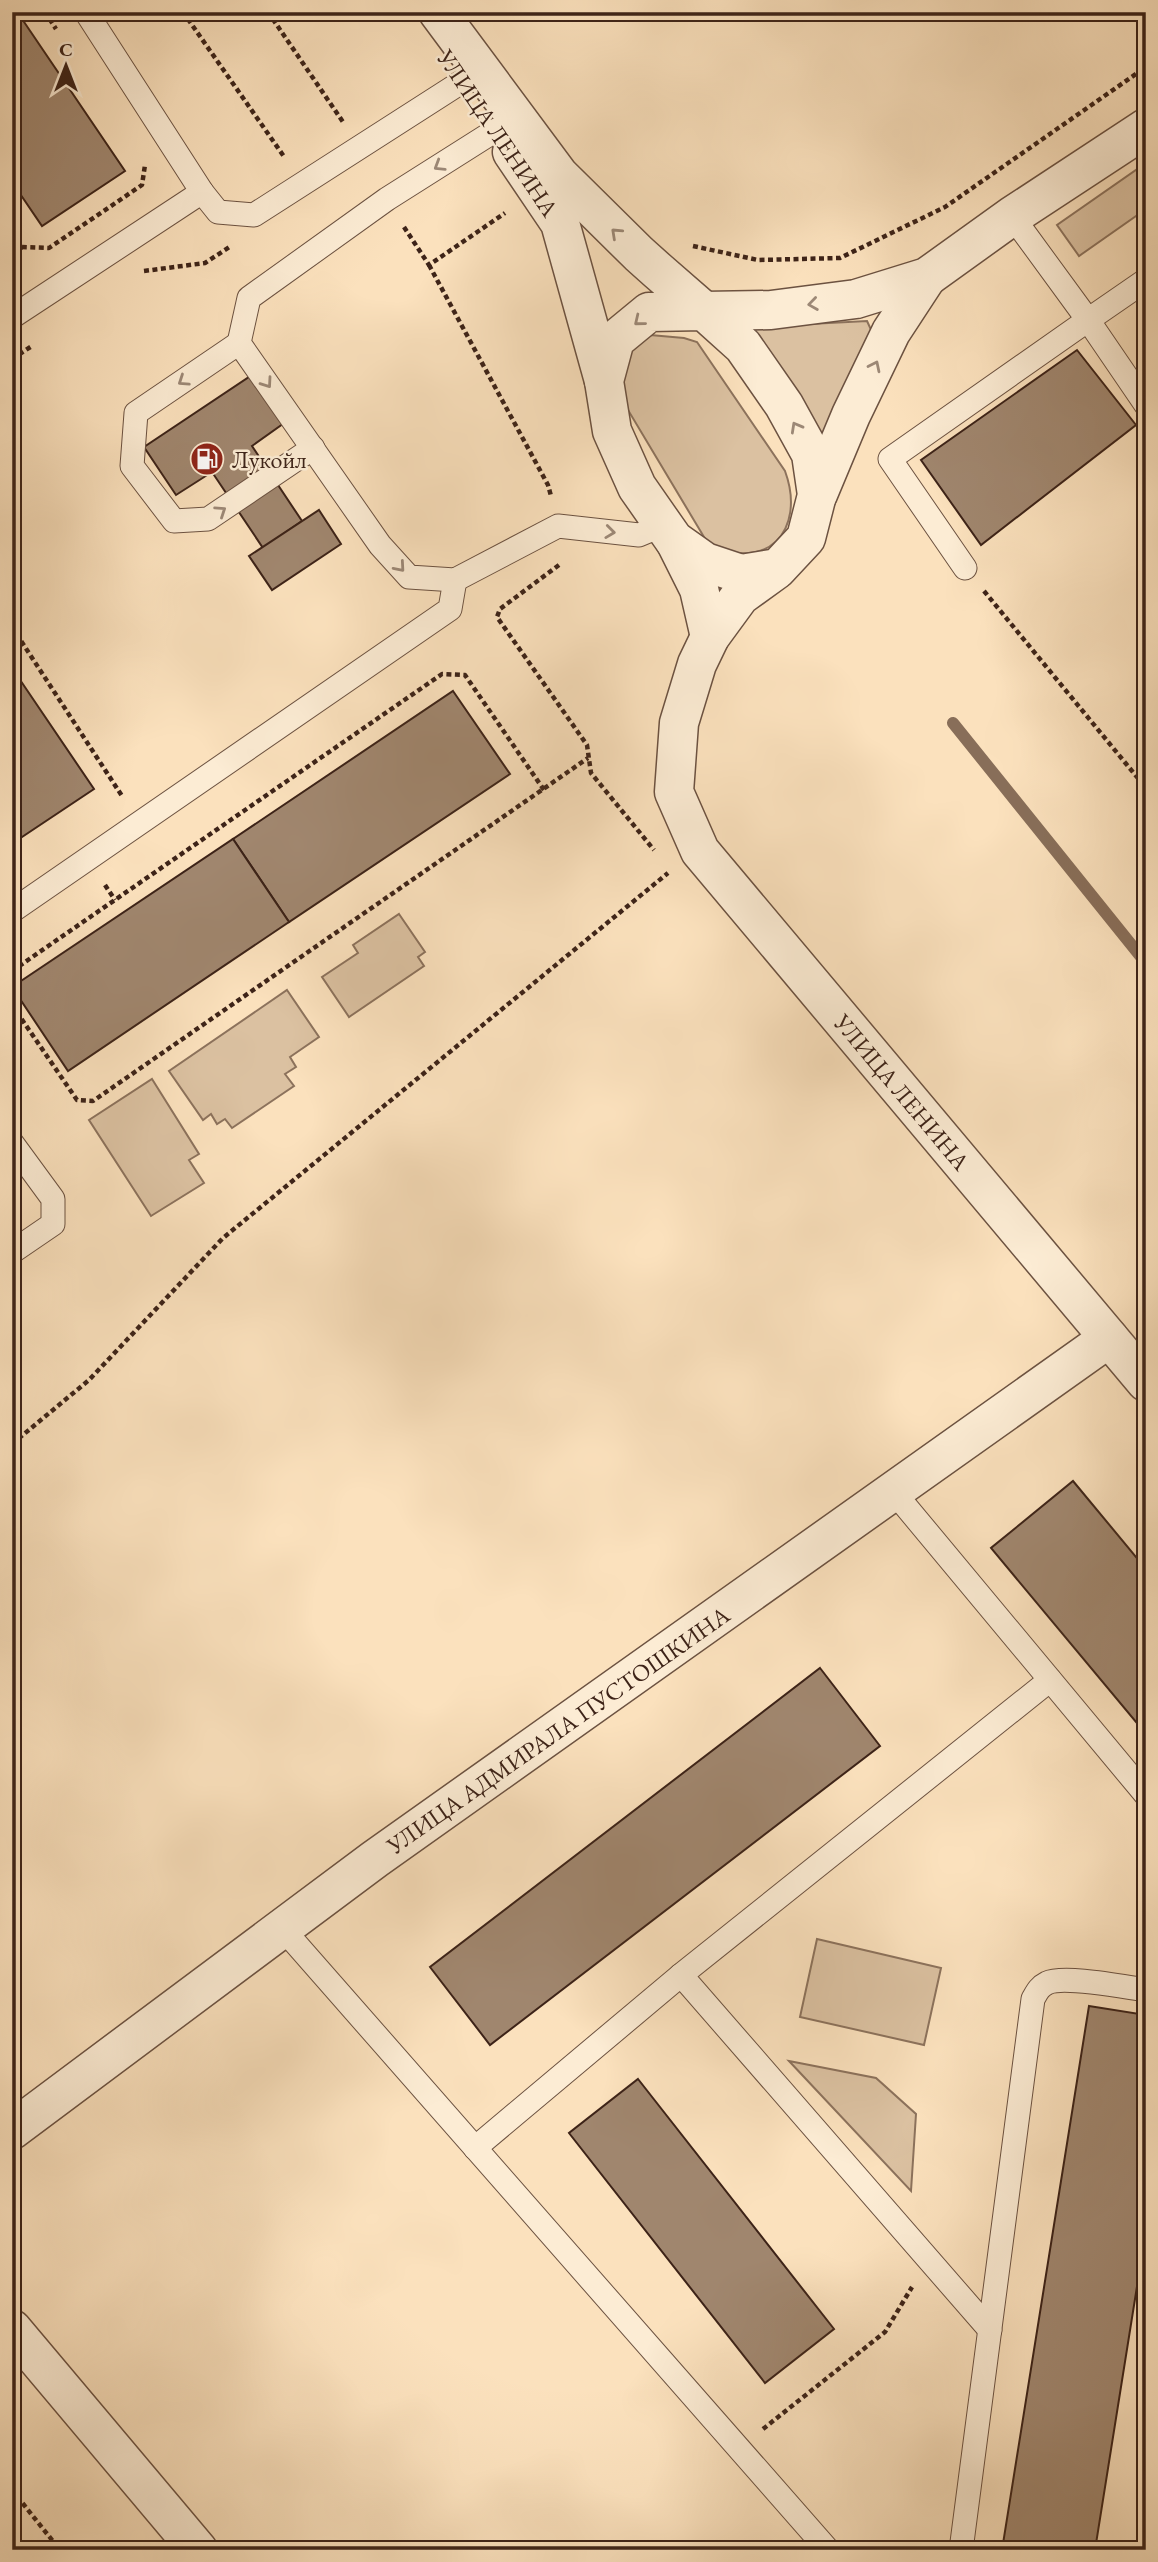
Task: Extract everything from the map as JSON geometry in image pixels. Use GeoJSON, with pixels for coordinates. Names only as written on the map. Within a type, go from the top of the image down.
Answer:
{"type":"FeatureCollection","features":[{"type":"Feature","properties":{"kind":"street","name":"УЛИЦА ЛЕНИНА"},"geometry":{"type":"LineString","coordinates":[[415,12],[560,223],[604,381]]}},
{"type":"Feature","properties":{"kind":"street","name":"УЛИЦА ЛЕНИНА"},"geometry":{"type":"LineString","coordinates":[[438,12],[547,162],[588,206],[704,311]]}},
{"type":"Feature","properties":{"kind":"street"},"geometry":{"type":"LineString","coordinates":[[710,637],[699,589],[669,532],[637,486],[612,431],[604,381],[615,340],[649,312],[771,310],[856,299],[927,277],[1146,128]]}},
{"type":"Feature","properties":{"kind":"street"},"geometry":{"type":"LineString","coordinates":[[710,637],[740,596],[778,568],[806,538],[817,495],[851,415],[891,332],[927,277]]}},
{"type":"Feature","properties":{"kind":"street"},"geometry":{"type":"LineString","coordinates":[[704,311],[743,346],[784,405],[811,454],[817,495]]}},
{"type":"Feature","properties":{"kind":"street"},"geometry":{"type":"LineString","coordinates":[[669,532],[705,562],[741,574],[778,568]]}},
{"type":"Feature","properties":{"kind":"street","name":"УЛИЦА ЛЕНИНА"},"geometry":{"type":"LineString","coordinates":[[710,637],[697,664],[679,723],[674,792],[700,851],[1146,1382]]}},
{"type":"Feature","properties":{"kind":"street","name":"УЛИЦА АДМИРАЛА ПУСТОШКИНА"},"geometry":{"type":"LineString","coordinates":[[12,2130],[375,1860],[1109,1338]]}},
{"type":"Feature","properties":{"kind":"street"},"geometry":{"type":"LineString","coordinates":[[12,2329],[198,2550]]}},
{"type":"Feature","properties":{"kind":"lane"},"geometry":{"type":"LineString","coordinates":[[86,12],[202,192],[218,212],[254,215],[463,81]]}},
{"type":"Feature","properties":{"kind":"lane"},"geometry":{"type":"LineString","coordinates":[[313,448],[208,519],[174,521],[132,466],[136,413],[239,343],[249,298],[387,199],[496,130]]}},
{"type":"Feature","properties":{"kind":"lane"},"geometry":{"type":"LineString","coordinates":[[16,306],[202,192]]}},
{"type":"Feature","properties":{"kind":"lane"},"geometry":{"type":"LineString","coordinates":[[1013,216],[1146,405]]}},
{"type":"Feature","properties":{"kind":"lane"},"geometry":{"type":"LineString","coordinates":[[965,568],[890,459],[1146,279]]}},
{"type":"Feature","properties":{"kind":"lane"},"geometry":{"type":"LineString","coordinates":[[239,343],[380,545],[409,577],[455,580],[558,526],[639,536],[669,532]]}},
{"type":"Feature","properties":{"kind":"lane"},"geometry":{"type":"LineString","coordinates":[[12,911],[450,609],[455,580]]}},
{"type":"Feature","properties":{"kind":"lane"},"geometry":{"type":"LineString","coordinates":[[12,1143],[53,1199],[53,1224],[12,1252]]}},
{"type":"Feature","properties":{"kind":"lane"},"geometry":{"type":"LineString","coordinates":[[893,1491],[1146,1795]]}},
{"type":"Feature","properties":{"kind":"lane"},"geometry":{"type":"LineString","coordinates":[[475,2148],[681,1975],[1050,1680]]}},
{"type":"Feature","properties":{"kind":"lane"},"geometry":{"type":"LineString","coordinates":[[283,1928],[828,2550]]}},
{"type":"Feature","properties":{"kind":"lane"},"geometry":{"type":"LineString","coordinates":[[681,1975],[990,2330]]}},
{"type":"Feature","properties":{"kind":"lane"},"geometry":{"type":"LineString","coordinates":[[961,2550],[1033,1999],[1039,1988],[1050,1982],[1066,1980],[1146,1990]]}},
{"type":"Feature","properties":{"kind":"path"},"geometry":{"type":"LineString","coordinates":[[44,12],[59,34]]}},
{"type":"Feature","properties":{"kind":"path"},"geometry":{"type":"LineString","coordinates":[[183,12],[292,168]]}},
{"type":"Feature","properties":{"kind":"path"},"geometry":{"type":"LineString","coordinates":[[268,12],[339,115],[358,148]]}},
{"type":"Feature","properties":{"kind":"path"},"geometry":{"type":"LineString","coordinates":[[691,246],[758,260],[840,258],[945,207],[1146,67]]}},
{"type":"Feature","properties":{"kind":"path"},"geometry":{"type":"LineString","coordinates":[[12,257],[22,247],[49,248],[142,185],[145,164]]}},
{"type":"Feature","properties":{"kind":"path"},"geometry":{"type":"LineString","coordinates":[[387,199],[429,265],[537,190]]}},
{"type":"Feature","properties":{"kind":"path"},"geometry":{"type":"LineString","coordinates":[[142,271],[205,263],[237,242],[218,212]]}},
{"type":"Feature","properties":{"kind":"path"},"geometry":{"type":"LineString","coordinates":[[12,233],[22,247]]}},
{"type":"Feature","properties":{"kind":"path"},"geometry":{"type":"LineString","coordinates":[[12,359],[34,344]]}},
{"type":"Feature","properties":{"kind":"path"},"geometry":{"type":"LineString","coordinates":[[965,568],[1146,788]]}},
{"type":"Feature","properties":{"kind":"path"},"geometry":{"type":"LineString","coordinates":[[12,627],[122,794],[122,803]]}},
{"type":"Feature","properties":{"kind":"path"},"geometry":{"type":"LineString","coordinates":[[12,971],[442,674],[465,675],[544,790]]}},
{"type":"Feature","properties":{"kind":"path"},"geometry":{"type":"LineString","coordinates":[[12,1005],[77,1100],[93,1101],[589,758]]}},
{"type":"Feature","properties":{"kind":"path"},"geometry":{"type":"LineString","coordinates":[[12,1444],[89,1380],[223,1238],[671,871]]}},
{"type":"Feature","properties":{"kind":"path"},"geometry":{"type":"LineString","coordinates":[[738,2448],[885,2332],[928,2259]]}},
{"type":"Feature","properties":{"kind":"path"},"geometry":{"type":"LineString","coordinates":[[12,2490],[60,2550]]}},
{"type":"Feature","properties":{"kind":"shaded area"},"geometry":{"type":"Polygon","coordinates":[[[1146,163],[1146,209],[1079,256],[1057,225],[1146,163]]]}},
{"type":"Feature","properties":{"kind":"shaded area"},"geometry":{"type":"Polygon","coordinates":[[[867,321],[873,334],[823,446],[752,327],[867,321]]]}},
{"type":"Feature","properties":{"kind":"shaded area"},"geometry":{"type":"Polygon","coordinates":[[[650,335],[697,342],[785,471],[790,493],[790,512],[785,529],[776,541],[763,550],[747,553],[728,551],[707,542],[625,405],[620,382],[624,355],[650,335]]]}},
{"type":"Feature","properties":{"kind":"shaded area"},"geometry":{"type":"Polygon","coordinates":[[[399,914],[425,952],[418,957],[424,966],[349,1017],[322,977],[358,953],[353,945],[399,914]]]}},
{"type":"Feature","properties":{"kind":"shaded area"},"geometry":{"type":"Polygon","coordinates":[[[287,990],[319,1037],[290,1057],[296,1067],[285,1074],[294,1086],[232,1128],[225,1119],[217,1124],[211,1114],[203,1120],[169,1071],[287,990]]]}},
{"type":"Feature","properties":{"kind":"shaded area"},"geometry":{"type":"Polygon","coordinates":[[[152,1079],[199,1154],[189,1160],[204,1183],[151,1216],[89,1120],[152,1079]]]}},
{"type":"Feature","properties":{"kind":"shaded area"},"geometry":{"type":"Polygon","coordinates":[[[817,1939],[941,1968],[924,2045],[800,2017],[817,1939]]]}},
{"type":"Feature","properties":{"kind":"shaded area"},"geometry":{"type":"Polygon","coordinates":[[[789,2061],[876,2078],[916,2114],[911,2191],[789,2061]]]}},
{"type":"Feature","properties":{"kind":"building"},"geometry":{"type":"Polygon","coordinates":[[[12,12],[18,12],[20,16],[12,22],[12,12]]]}},
{"type":"Feature","properties":{"kind":"building"},"geometry":{"type":"Polygon","coordinates":[[[20,16],[125,171],[42,226],[12,182],[12,22],[20,16]]]}},
{"type":"Feature","properties":{"kind":"building"},"geometry":{"type":"Polygon","coordinates":[[[1077,350],[1136,425],[981,545],[921,460],[1077,350]]]}},
{"type":"Feature","properties":{"kind":"building","name":"Лукойл"},"geometry":{"type":"Polygon","coordinates":[[[255,373],[287,421],[252,446],[302,521],[263,548],[212,472],[176,495],[144,447],[255,373]]]}},
{"type":"Feature","properties":{"kind":"building"},"geometry":{"type":"Polygon","coordinates":[[[319,510],[341,544],[272,590],[249,556],[319,510]]]}},
{"type":"Feature","properties":{"kind":"building"},"geometry":{"type":"Polygon","coordinates":[[[12,668],[94,789],[13,843],[12,842],[12,668]]]}},
{"type":"Feature","properties":{"kind":"building"},"geometry":{"type":"Polygon","coordinates":[[[453,691],[510,774],[289,922],[233,839],[453,691]]]}},
{"type":"Feature","properties":{"kind":"building"},"geometry":{"type":"Polygon","coordinates":[[[233,839],[289,922],[68,1071],[12,987],[233,839]]]}},
{"type":"Feature","properties":{"kind":"building"},"geometry":{"type":"Polygon","coordinates":[[[1073,1481],[1146,1569],[1146,1734],[991,1548],[1073,1481]]]}},
{"type":"Feature","properties":{"kind":"building"},"geometry":{"type":"Polygon","coordinates":[[[820,1668],[880,1746],[490,2045],[430,1967],[820,1668]]]}},
{"type":"Feature","properties":{"kind":"building"},"geometry":{"type":"Polygon","coordinates":[[[1089,2006],[1146,2015],[1146,2230],[1095,2550],[1002,2550],[1089,2006]]]}},
{"type":"Feature","properties":{"kind":"building"},"geometry":{"type":"Polygon","coordinates":[[[638,2079],[834,2329],[765,2383],[569,2133],[638,2079]]]}},
{"type":"Feature","properties":{"kind":"waterway"},"geometry":{"type":"LineString","coordinates":[[953,723],[1146,963]]}},
{"type":"Feature","properties":{"kind":"place","name":"Лукойл"},"geometry":{"type":"Point","coordinates":[207,459]}}]}
